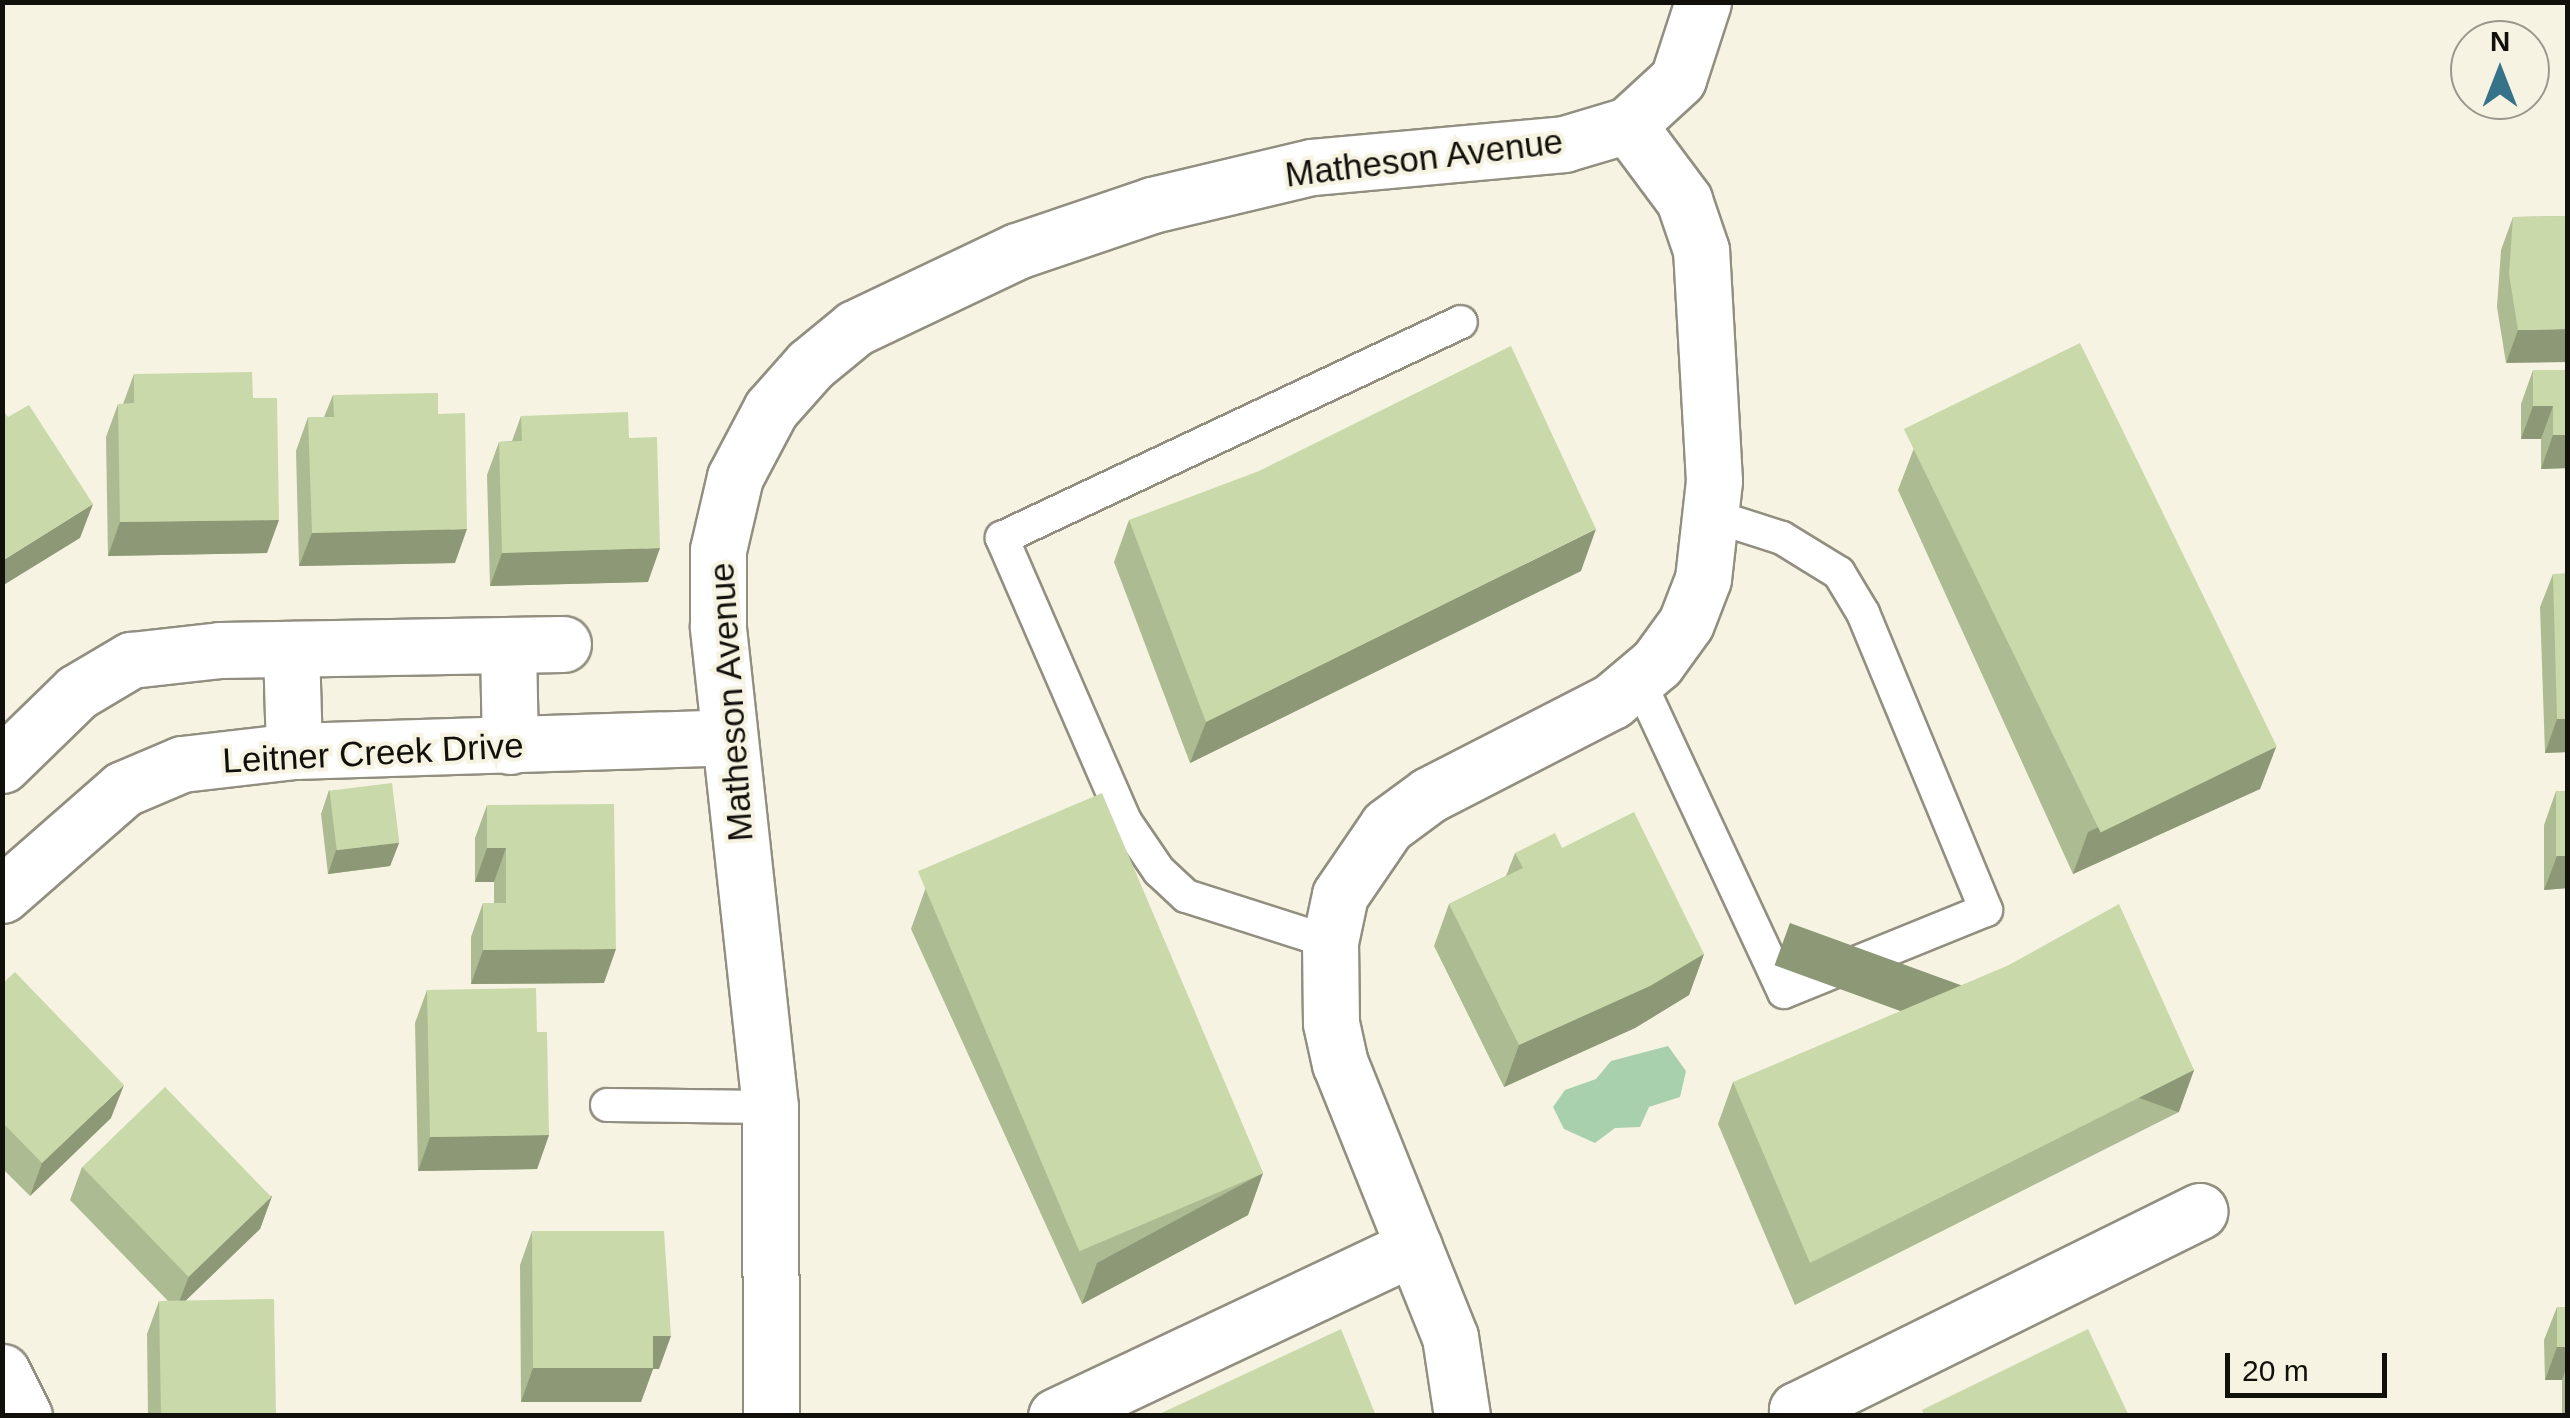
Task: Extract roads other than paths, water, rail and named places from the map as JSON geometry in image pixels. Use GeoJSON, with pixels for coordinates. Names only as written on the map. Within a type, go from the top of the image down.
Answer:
{"type":"FeatureCollection","features":[{"type":"Feature","properties":{"kind":"street","name":"Matheson Avenue"},"geometry":{"type":"LineString","coordinates":[[771,1416],[770,1106],[729,737],[718,550],[735,477],[771,409],[810,365],[855,328],[1017,251],[1152,205],[1312,167],[1564,144],[1628,125],[1678,79],[1703,2]]}},
{"type":"Feature","properties":{"kind":"street"},"geometry":{"type":"LineString","coordinates":[[1462,1416],[1450,1337],[1340,1064],[1330,1004],[1330,942],[1340,895],[1387,826],[1429,795],[1612,701],[1638,679],[1686,624],[1703,579],[1713,516],[1702,250],[1684,200],[1628,125]]}},
{"type":"Feature","properties":{"kind":"street"},"geometry":{"type":"LineString","coordinates":[[2,765],[77,692],[131,660],[291,649],[563,644]]}},
{"type":"Feature","properties":{"kind":"street"},"geometry":{"type":"LineString","coordinates":[[508,645],[510,746]]}},
{"type":"Feature","properties":{"kind":"street"},"geometry":{"type":"LineString","coordinates":[[291,649],[294,751]]}},
{"type":"Feature","properties":{"kind":"street","name":"Leitner Creek Drive"},"geometry":{"type":"LineString","coordinates":[[2,894],[123,789],[182,764],[294,751],[729,737]]}},
{"type":"Feature","properties":{"kind":"street"},"geometry":{"type":"LineString","coordinates":[[1800,1416],[1798,1410],[2200,1211]]}},
{"type":"Feature","properties":{"kind":"street"},"geometry":{"type":"LineString","coordinates":[[1056,1416],[1414,1248]]}},
{"type":"Feature","properties":{"kind":"street"},"geometry":{"type":"LineString","coordinates":[[2,1372],[24,1416]]}},
{"type":"Feature","properties":{"kind":"lane"},"geometry":{"type":"LineString","coordinates":[[1330,942],[1186,896],[1160,871],[1125,821],[1002,538],[1460,322]]}},
{"type":"Feature","properties":{"kind":"lane"},"geometry":{"type":"LineString","coordinates":[[1638,679],[1784,992],[1986,910],[1863,612],[1839,573],[1782,538],[1713,516]]}},
{"type":"Feature","properties":{"kind":"lane"},"geometry":{"type":"LineString","coordinates":[[607,1105],[770,1106]]}}]}
